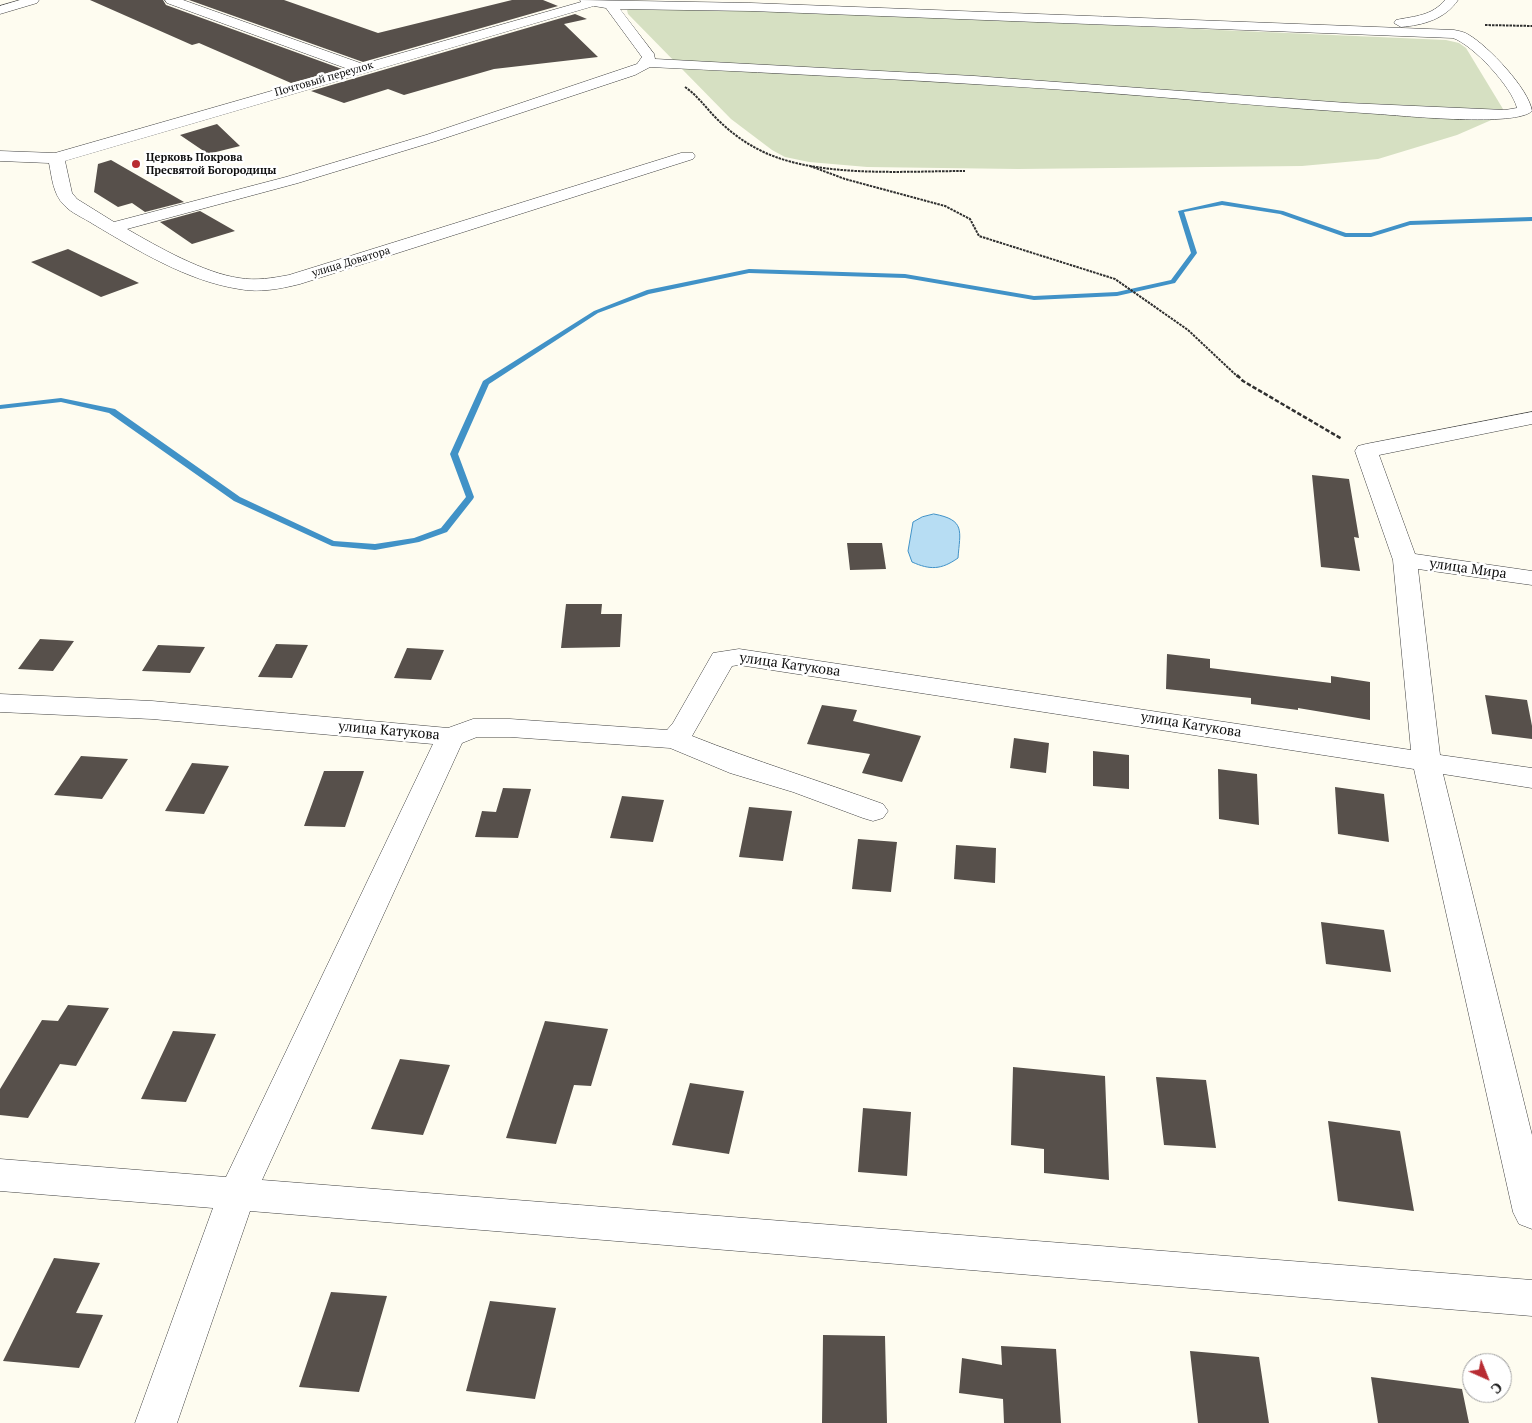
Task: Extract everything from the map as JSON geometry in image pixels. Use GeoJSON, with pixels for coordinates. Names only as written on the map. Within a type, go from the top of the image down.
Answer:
{"type":"FeatureCollection","features":[{"type":"Feature","properties":{"kind":"street"},"geometry":{"type":"LineString","coordinates":[[0,10],[33,0]]}},
{"type":"Feature","properties":{"kind":"street"},"geometry":{"type":"LineString","coordinates":[[171,0],[360,68]]}},
{"type":"Feature","properties":{"kind":"street"},"geometry":{"type":"LineString","coordinates":[[1340,30],[1356,26],[1421,20],[1436,14],[1448,6],[1452,0]]}},
{"type":"Feature","properties":{"kind":"street"},"geometry":{"type":"LineString","coordinates":[[111,228],[292,180],[431,138],[638,70],[647,64],[1072,86],[1385,109],[1506,115],[1524,110],[1525,104],[1507,78],[1465,38],[1454,34],[923,14],[752,4],[610,5],[589,1]]}},
{"type":"Feature","properties":{"kind":"street","name":"Почтовый переулок"},"geometry":{"type":"LineString","coordinates":[[0,156],[56,158],[589,1]]}},
{"type":"Feature","properties":{"kind":"street"},"geometry":{"type":"LineString","coordinates":[[923,14],[947,3]]}},
{"type":"Feature","properties":{"kind":"street"},"geometry":{"type":"LineString","coordinates":[[610,5],[649,57],[647,64]]}},
{"type":"Feature","properties":{"kind":"street","name":"улица Доватора"},"geometry":{"type":"LineString","coordinates":[[56,158],[64,194],[71,203],[111,228],[165,257],[220,279],[240,284],[275,284],[293,280],[686,156]]}},
{"type":"Feature","properties":{"kind":"street"},"geometry":{"type":"LineString","coordinates":[[1532,418],[1366,451],[1405,560],[1426,761],[1532,1212]]}},
{"type":"Feature","properties":{"kind":"street","name":"улица Мира"},"geometry":{"type":"LineString","coordinates":[[1405,560],[1532,578]]}},
{"type":"Feature","properties":{"kind":"street","name":"улица Катукова"},"geometry":{"type":"LineString","coordinates":[[0,703],[152,710],[451,737],[472,728],[510,728],[674,739],[684,728],[722,659],[738,657],[1532,778]]}},
{"type":"Feature","properties":{"kind":"street"},"geometry":{"type":"LineString","coordinates":[[156,1423],[237,1194],[451,737]]}},
{"type":"Feature","properties":{"kind":"street"},"geometry":{"type":"LineString","coordinates":[[674,739],[740,766],[803,785],[873,811]]}},
{"type":"Feature","properties":{"kind":"street"},"geometry":{"type":"LineString","coordinates":[[0,1175],[1532,1298]]}},
{"type":"Feature","properties":{"kind":"path"},"geometry":{"type":"LineString","coordinates":[[647,64],[696,94],[719,121],[755,147],[779,158],[945,206],[970,219],[979,236],[1115,279],[1188,330],[1243,381],[1314,424],[1366,451]]}},
{"type":"Feature","properties":{"kind":"path"},"geometry":{"type":"LineString","coordinates":[[810,166],[864,170],[965,171]]}},
{"type":"Feature","properties":{"kind":"green space"},"geometry":{"type":"Polygon","coordinates":[[[632,8],[789,11],[1446,40],[1459,43],[1466,48],[1503,109],[1496,118],[1457,135],[1378,159],[1302,166],[1018,169],[867,167],[809,162],[785,157],[772,150],[731,119],[628,14],[627,10],[632,8]]]}},
{"type":"Feature","properties":{"kind":"water"},"geometry":{"type":"Polygon","coordinates":[[[934,514],[956,523],[960,534],[958,558],[946,565],[935,568],[912,562],[908,551],[913,522],[934,514]]]}},
{"type":"Feature","properties":{"kind":"building"},"geometry":{"type":"Polygon","coordinates":[[[90,0],[163,0],[166,5],[342,69],[291,83],[199,43],[192,45],[90,0]]]}},
{"type":"Feature","properties":{"kind":"building"},"geometry":{"type":"Polygon","coordinates":[[[189,0],[284,0],[378,33],[512,0],[543,0],[558,6],[363,62],[189,0]]]}},
{"type":"Feature","properties":{"kind":"building"},"geometry":{"type":"Polygon","coordinates":[[[575,14],[587,19],[564,24],[598,57],[494,69],[404,95],[388,89],[344,103],[311,91],[575,14]]]}},
{"type":"Feature","properties":{"kind":"building"},"geometry":{"type":"Polygon","coordinates":[[[217,124],[240,146],[208,154],[180,135],[217,124]]]}},
{"type":"Feature","properties":{"kind":"building"},"geometry":{"type":"Polygon","coordinates":[[[111,160],[184,202],[145,212],[132,203],[118,207],[94,192],[98,164],[111,160]]]}},
{"type":"Feature","properties":{"kind":"building"},"geometry":{"type":"Polygon","coordinates":[[[200,211],[235,231],[192,244],[160,222],[200,211]]]}},
{"type":"Feature","properties":{"kind":"building"},"geometry":{"type":"Polygon","coordinates":[[[68,249],[139,283],[101,297],[31,262],[68,249]]]}},
{"type":"Feature","properties":{"kind":"building"},"geometry":{"type":"Polygon","coordinates":[[[1312,475],[1349,479],[1359,538],[1354,537],[1360,571],[1321,567],[1312,475]]]}},
{"type":"Feature","properties":{"kind":"building"},"geometry":{"type":"Polygon","coordinates":[[[847,543],[882,543],[886,569],[850,570],[847,543]]]}},
{"type":"Feature","properties":{"kind":"building"},"geometry":{"type":"Polygon","coordinates":[[[566,604],[602,604],[601,614],[622,614],[620,647],[561,648],[566,604]]]}},
{"type":"Feature","properties":{"kind":"building"},"geometry":{"type":"Polygon","coordinates":[[[40,639],[74,641],[53,671],[18,669],[40,639]]]}},
{"type":"Feature","properties":{"kind":"building"},"geometry":{"type":"Polygon","coordinates":[[[276,644],[308,645],[292,678],[258,677],[276,644]]]}},
{"type":"Feature","properties":{"kind":"building"},"geometry":{"type":"Polygon","coordinates":[[[158,645],[205,647],[190,673],[142,671],[158,645]]]}},
{"type":"Feature","properties":{"kind":"building"},"geometry":{"type":"Polygon","coordinates":[[[407,648],[444,650],[431,680],[394,678],[407,648]]]}},
{"type":"Feature","properties":{"kind":"building"},"geometry":{"type":"Polygon","coordinates":[[[1167,654],[1210,659],[1210,668],[1331,683],[1331,676],[1370,682],[1370,720],[1298,708],[1298,710],[1251,704],[1251,698],[1166,689],[1167,654]]]}},
{"type":"Feature","properties":{"kind":"building"},"geometry":{"type":"Polygon","coordinates":[[[1485,695],[1527,700],[1532,726],[1532,739],[1492,734],[1485,695]]]}},
{"type":"Feature","properties":{"kind":"building"},"geometry":{"type":"Polygon","coordinates":[[[822,705],[857,710],[853,721],[921,736],[902,782],[862,773],[870,754],[807,744],[822,705]]]}},
{"type":"Feature","properties":{"kind":"building"},"geometry":{"type":"Polygon","coordinates":[[[1014,738],[1049,743],[1046,773],[1010,768],[1014,738]]]}},
{"type":"Feature","properties":{"kind":"building"},"geometry":{"type":"Polygon","coordinates":[[[1093,751],[1129,755],[1129,789],[1093,786],[1093,751]]]}},
{"type":"Feature","properties":{"kind":"building"},"geometry":{"type":"Polygon","coordinates":[[[81,756],[128,759],[102,799],[54,795],[81,756]]]}},
{"type":"Feature","properties":{"kind":"building"},"geometry":{"type":"Polygon","coordinates":[[[192,763],[229,766],[204,814],[165,811],[192,763]]]}},
{"type":"Feature","properties":{"kind":"building"},"geometry":{"type":"Polygon","coordinates":[[[1218,769],[1257,774],[1259,825],[1219,819],[1218,769]]]}},
{"type":"Feature","properties":{"kind":"building"},"geometry":{"type":"Polygon","coordinates":[[[324,771],[364,771],[345,827],[304,826],[324,771]]]}},
{"type":"Feature","properties":{"kind":"building"},"geometry":{"type":"Polygon","coordinates":[[[1335,787],[1384,794],[1389,842],[1338,834],[1335,787]]]}},
{"type":"Feature","properties":{"kind":"building"},"geometry":{"type":"Polygon","coordinates":[[[503,788],[531,789],[518,838],[475,837],[482,811],[496,812],[503,788]]]}},
{"type":"Feature","properties":{"kind":"building"},"geometry":{"type":"Polygon","coordinates":[[[622,796],[664,800],[653,842],[610,838],[622,796]]]}},
{"type":"Feature","properties":{"kind":"building"},"geometry":{"type":"Polygon","coordinates":[[[749,807],[792,811],[783,861],[739,857],[749,807]]]}},
{"type":"Feature","properties":{"kind":"building"},"geometry":{"type":"Polygon","coordinates":[[[858,839],[897,842],[891,892],[852,889],[858,839]]]}},
{"type":"Feature","properties":{"kind":"building"},"geometry":{"type":"Polygon","coordinates":[[[956,845],[996,848],[995,883],[954,879],[956,845]]]}},
{"type":"Feature","properties":{"kind":"building"},"geometry":{"type":"Polygon","coordinates":[[[1321,922],[1384,930],[1391,972],[1326,964],[1321,922]]]}},
{"type":"Feature","properties":{"kind":"building"},"geometry":{"type":"Polygon","coordinates":[[[68,1005],[109,1008],[76,1066],[60,1064],[28,1118],[0,1115],[0,1089],[42,1020],[58,1021],[68,1005]]]}},
{"type":"Feature","properties":{"kind":"building"},"geometry":{"type":"Polygon","coordinates":[[[545,1021],[608,1029],[591,1086],[574,1085],[556,1144],[506,1138],[545,1021]]]}},
{"type":"Feature","properties":{"kind":"building"},"geometry":{"type":"Polygon","coordinates":[[[173,1031],[216,1034],[186,1102],[141,1099],[173,1031]]]}},
{"type":"Feature","properties":{"kind":"building"},"geometry":{"type":"Polygon","coordinates":[[[400,1059],[450,1065],[423,1135],[371,1129],[400,1059]]]}},
{"type":"Feature","properties":{"kind":"building"},"geometry":{"type":"Polygon","coordinates":[[[1013,1067],[1105,1076],[1109,1180],[1044,1173],[1044,1149],[1011,1145],[1013,1067]]]}},
{"type":"Feature","properties":{"kind":"building"},"geometry":{"type":"Polygon","coordinates":[[[1156,1077],[1206,1080],[1216,1148],[1164,1145],[1156,1077]]]}},
{"type":"Feature","properties":{"kind":"building"},"geometry":{"type":"Polygon","coordinates":[[[690,1083],[744,1091],[729,1154],[672,1145],[690,1083]]]}},
{"type":"Feature","properties":{"kind":"building"},"geometry":{"type":"Polygon","coordinates":[[[863,1108],[911,1112],[907,1176],[858,1172],[863,1108]]]}},
{"type":"Feature","properties":{"kind":"building"},"geometry":{"type":"Polygon","coordinates":[[[1328,1121],[1400,1131],[1414,1211],[1338,1201],[1328,1121]]]}},
{"type":"Feature","properties":{"kind":"building"},"geometry":{"type":"Polygon","coordinates":[[[54,1258],[100,1263],[76,1313],[103,1315],[79,1368],[3,1361],[54,1258]]]}},
{"type":"Feature","properties":{"kind":"building"},"geometry":{"type":"Polygon","coordinates":[[[331,1292],[387,1296],[359,1392],[299,1387],[331,1292]]]}},
{"type":"Feature","properties":{"kind":"building"},"geometry":{"type":"Polygon","coordinates":[[[490,1301],[556,1308],[535,1399],[466,1391],[490,1301]]]}},
{"type":"Feature","properties":{"kind":"building"},"geometry":{"type":"Polygon","coordinates":[[[823,1335],[885,1336],[887,1423],[822,1423],[823,1335]]]}},
{"type":"Feature","properties":{"kind":"building"},"geometry":{"type":"Polygon","coordinates":[[[1001,1346],[1056,1349],[1061,1423],[1004,1423],[1003,1399],[959,1393],[962,1358],[1002,1365],[1001,1346]]]}},
{"type":"Feature","properties":{"kind":"building"},"geometry":{"type":"Polygon","coordinates":[[[1190,1351],[1259,1357],[1269,1423],[1198,1423],[1190,1351]]]}},
{"type":"Feature","properties":{"kind":"building"},"geometry":{"type":"Polygon","coordinates":[[[1371,1377],[1462,1389],[1462,1403],[1465,1403],[1469,1423],[1378,1423],[1371,1377]]]}},
{"type":"Feature","properties":{"kind":"waterway"},"geometry":{"type":"LineString","coordinates":[[0,407],[61,400],[112,411],[237,499],[332,543],[375,547],[416,540],[444,530],[470,497],[454,454],[486,383],[596,312],[647,292],[749,271],[905,276],[1034,298],[1117,294],[1173,282],[1194,253],[1181,211],[1222,203],[1281,212],[1345,235],[1371,235],[1410,223],[1532,219]]}},
{"type":"Feature","properties":{"kind":"place","name":"Церковь Покрова Пресвятой Богородицы"},"geometry":{"type":"Point","coordinates":[136,164]}}]}
